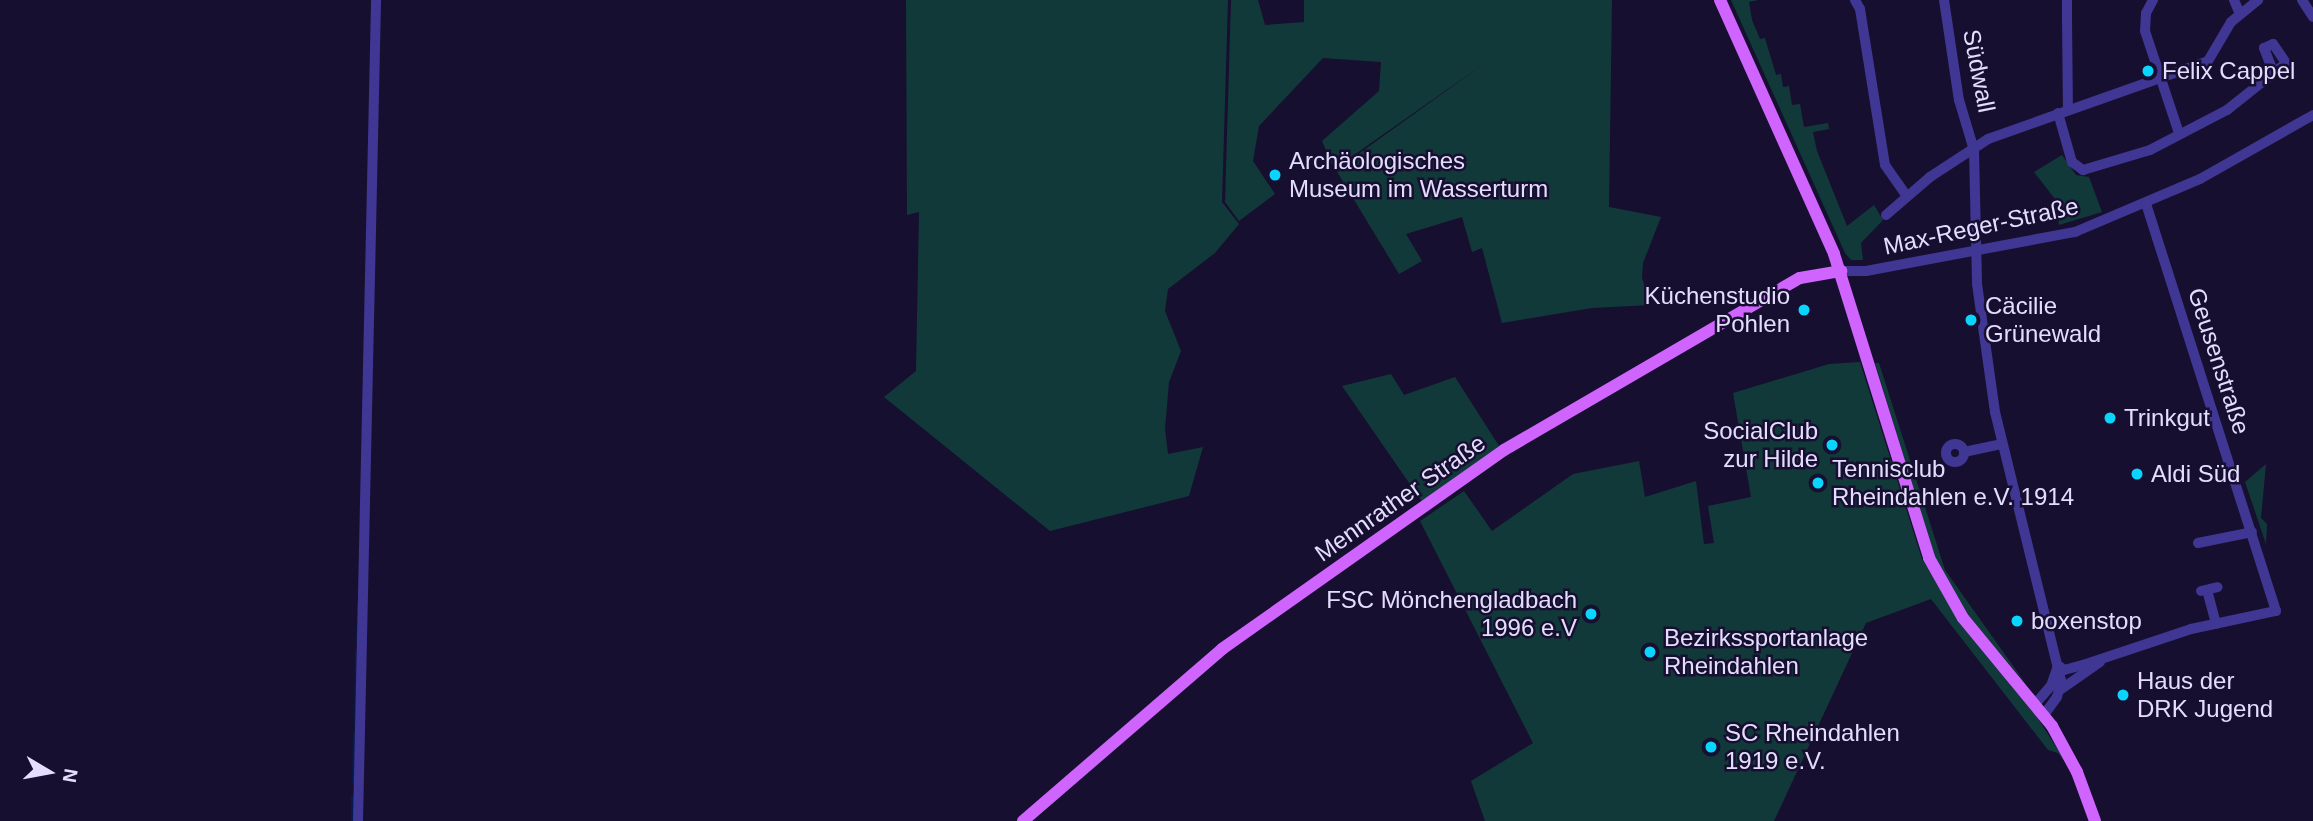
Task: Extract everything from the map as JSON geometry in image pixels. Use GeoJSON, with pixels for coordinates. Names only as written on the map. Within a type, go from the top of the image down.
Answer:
{"type":"FeatureCollection","features":[{"type":"Feature","properties":{"kind":"main road"},"geometry":{"type":"LineString","coordinates":[[1720,0],[1841,271],[1929,558],[1962,618],[2036,702],[2071,759],[2095,821]]}},
{"type":"Feature","properties":{"kind":"main road","name":"Mennrather Straße"},"geometry":{"type":"LineString","coordinates":[[1023,821],[1222,649],[1504,450],[1800,278],[1841,271]]}},
{"type":"Feature","properties":{"kind":"street"},"geometry":{"type":"LineString","coordinates":[[358,821],[376,0]]}},
{"type":"Feature","properties":{"kind":"street"},"geometry":{"type":"LineString","coordinates":[[1855,0],[1860,9],[1885,165],[1907,196]]}},
{"type":"Feature","properties":{"kind":"street","name":"Südwall"},"geometry":{"type":"LineString","coordinates":[[1944,0],[1959,100],[1974,150],[1977,284],[2001,444],[2058,665],[2060,690]]}},
{"type":"Feature","properties":{"kind":"street"},"geometry":{"type":"LineString","coordinates":[[2067,0],[2063,112],[2072,162],[2083,170],[2150,150],[2227,110],[2273,71]]}},
{"type":"Feature","properties":{"kind":"street"},"geometry":{"type":"LineString","coordinates":[[2153,0],[2144,22],[2160,80],[2179,133]]}},
{"type":"Feature","properties":{"kind":"street"},"geometry":{"type":"LineString","coordinates":[[2234,0],[2239,12]]}},
{"type":"Feature","properties":{"kind":"street"},"geometry":{"type":"LineString","coordinates":[[1886,215],[1907,196],[1988,139],[2208,61],[2239,12],[2258,0]]}},
{"type":"Feature","properties":{"kind":"street"},"geometry":{"type":"LineString","coordinates":[[2302,0],[2313,17]]}},
{"type":"Feature","properties":{"kind":"street","name":"Max-Reger-Straße"},"geometry":{"type":"LineString","coordinates":[[1841,271],[1866,271],[1976,248],[2075,232],[2200,178],[2313,115]]}},
{"type":"Feature","properties":{"kind":"street","name":"Geusenstraße"},"geometry":{"type":"LineString","coordinates":[[2146,203],[2276,611],[2216,624]]}},
{"type":"Feature","properties":{"kind":"street"},"geometry":{"type":"LineString","coordinates":[[1964,452],[2001,444]]}},
{"type":"Feature","properties":{"kind":"street"},"geometry":{"type":"LineString","coordinates":[[2198,542],[2252,532]]}},
{"type":"Feature","properties":{"kind":"street"},"geometry":{"type":"LineString","coordinates":[[2036,702],[2051,686],[2058,665],[2064,670],[2103,660],[2216,624],[2209,589]]}},
{"type":"Feature","properties":{"kind":"street"},"geometry":{"type":"LineString","coordinates":[[2044,715],[2060,690],[2103,660]]}},
{"type":"Feature","properties":{"kind":"green space"},"geometry":{"type":"Polygon","coordinates":[[[906,0],[1228,0],[1222,202],[1239,224],[1215,253],[1168,289],[1165,311],[1181,351],[1169,382],[1165,429],[1168,454],[1203,447],[1189,496],[1050,531],[884,397],[916,371],[919,212],[907,215],[906,0]]]}},
{"type":"Feature","properties":{"kind":"green space"},"geometry":{"type":"Polygon","coordinates":[[[1231,0],[1258,0],[1265,25],[1304,22],[1304,0],[1612,0],[1609,207],[1661,217],[1643,263],[1642,278],[1651,305],[1592,308],[1502,323],[1482,248],[1472,252],[1462,217],[1406,234],[1422,261],[1399,274],[1336,170],[1485,63],[1334,169],[1322,141],[1379,91],[1381,62],[1323,58],[1259,126],[1253,161],[1275,194],[1239,221],[1225,202],[1231,0]]]}},
{"type":"Feature","properties":{"kind":"green space"},"geometry":{"type":"Polygon","coordinates":[[[1731,0],[1758,0],[1749,2],[1752,20],[1760,39],[1765,38],[1776,75],[1781,74],[1783,87],[1789,86],[1792,105],[1800,104],[1804,127],[1828,123],[1829,129],[1813,132],[1817,151],[1847,226],[1874,205],[1883,220],[1861,243],[1863,260],[1851,260],[1845,253],[1731,0]]]}},
{"type":"Feature","properties":{"kind":"green space"},"geometry":{"type":"Polygon","coordinates":[[[2062,155],[2076,175],[2089,177],[2102,212],[2059,225],[2055,199],[2034,172],[2062,155]]]}},
{"type":"Feature","properties":{"kind":"green space"},"geometry":{"type":"Polygon","coordinates":[[[1860,362],[1922,559],[1964,628],[2026,700],[2067,764],[2058,753],[2048,750],[1931,599],[1866,623],[1774,821],[1485,821],[1471,781],[1533,743],[1420,521],[1464,491],[1492,531],[1573,474],[1639,461],[1645,497],[1696,481],[1704,544],[1714,543],[1708,506],[1751,497],[1733,393],[1829,364],[1860,362]]]}},
{"type":"Feature","properties":{"kind":"green space"},"geometry":{"type":"Polygon","coordinates":[[[1875,363],[1879,363],[1945,570],[2026,684],[1971,619],[1936,561],[1875,363]]]}},
{"type":"Feature","properties":{"kind":"green space"},"geometry":{"type":"Polygon","coordinates":[[[1391,374],[1404,395],[1455,377],[1501,449],[1423,503],[1342,386],[1391,374]]]}},
{"type":"Feature","properties":{"kind":"green space"},"geometry":{"type":"Polygon","coordinates":[[[2266,464],[2261,518],[2267,524],[2266,544],[2245,482],[2266,464]]]}},
{"type":"Feature","properties":{"kind":"waterway"},"geometry":{"type":"LineString","coordinates":[[357,641],[358,603]]}},
{"type":"Feature","properties":{"kind":"waterway"},"geometry":{"type":"LineString","coordinates":[[355,727],[356,651]]}},
{"type":"Feature","properties":{"kind":"waterway"},"geometry":{"type":"LineString","coordinates":[[353,782],[354,732]]}},
{"type":"Feature","properties":{"kind":"waterway"},"geometry":{"type":"LineString","coordinates":[[352,797],[352,821]]}},
{"type":"Feature","properties":{"kind":"place","name":"Felix Cappel"},"geometry":{"type":"Point","coordinates":[2148,71]}},
{"type":"Feature","properties":{"kind":"place","name":"Archäologisches Museum im Wasserturm"},"geometry":{"type":"Point","coordinates":[1275,175]}},
{"type":"Feature","properties":{"kind":"place","name":"Küchenstudio Pohlen"},"geometry":{"type":"Point","coordinates":[1804,310]}},
{"type":"Feature","properties":{"kind":"place","name":"Cäcilie Grünewald"},"geometry":{"type":"Point","coordinates":[1971,320]}},
{"type":"Feature","properties":{"kind":"place","name":"Trinkgut"},"geometry":{"type":"Point","coordinates":[2110,418]}},
{"type":"Feature","properties":{"kind":"place","name":"SocialClub zur Hilde"},"geometry":{"type":"Point","coordinates":[1832,445]}},
{"type":"Feature","properties":{"kind":"place","name":"Aldi Süd"},"geometry":{"type":"Point","coordinates":[2137,474]}},
{"type":"Feature","properties":{"kind":"place","name":"Tennisclub Rheindahlen e.V. 1914"},"geometry":{"type":"Point","coordinates":[1818,483]}},
{"type":"Feature","properties":{"kind":"place","name":"FSC Mönchengladbach 1996 e.V"},"geometry":{"type":"Point","coordinates":[1591,614]}},
{"type":"Feature","properties":{"kind":"place","name":"boxenstop"},"geometry":{"type":"Point","coordinates":[2017,621]}},
{"type":"Feature","properties":{"kind":"place","name":"Bezirkssportanlage Rheindahlen"},"geometry":{"type":"Point","coordinates":[1650,652]}},
{"type":"Feature","properties":{"kind":"place","name":"Haus der DRK Jugend"},"geometry":{"type":"Point","coordinates":[2123,695]}},
{"type":"Feature","properties":{"kind":"place","name":"SC Rheindahlen 1919 e.V."},"geometry":{"type":"Point","coordinates":[1711,747]}}]}
